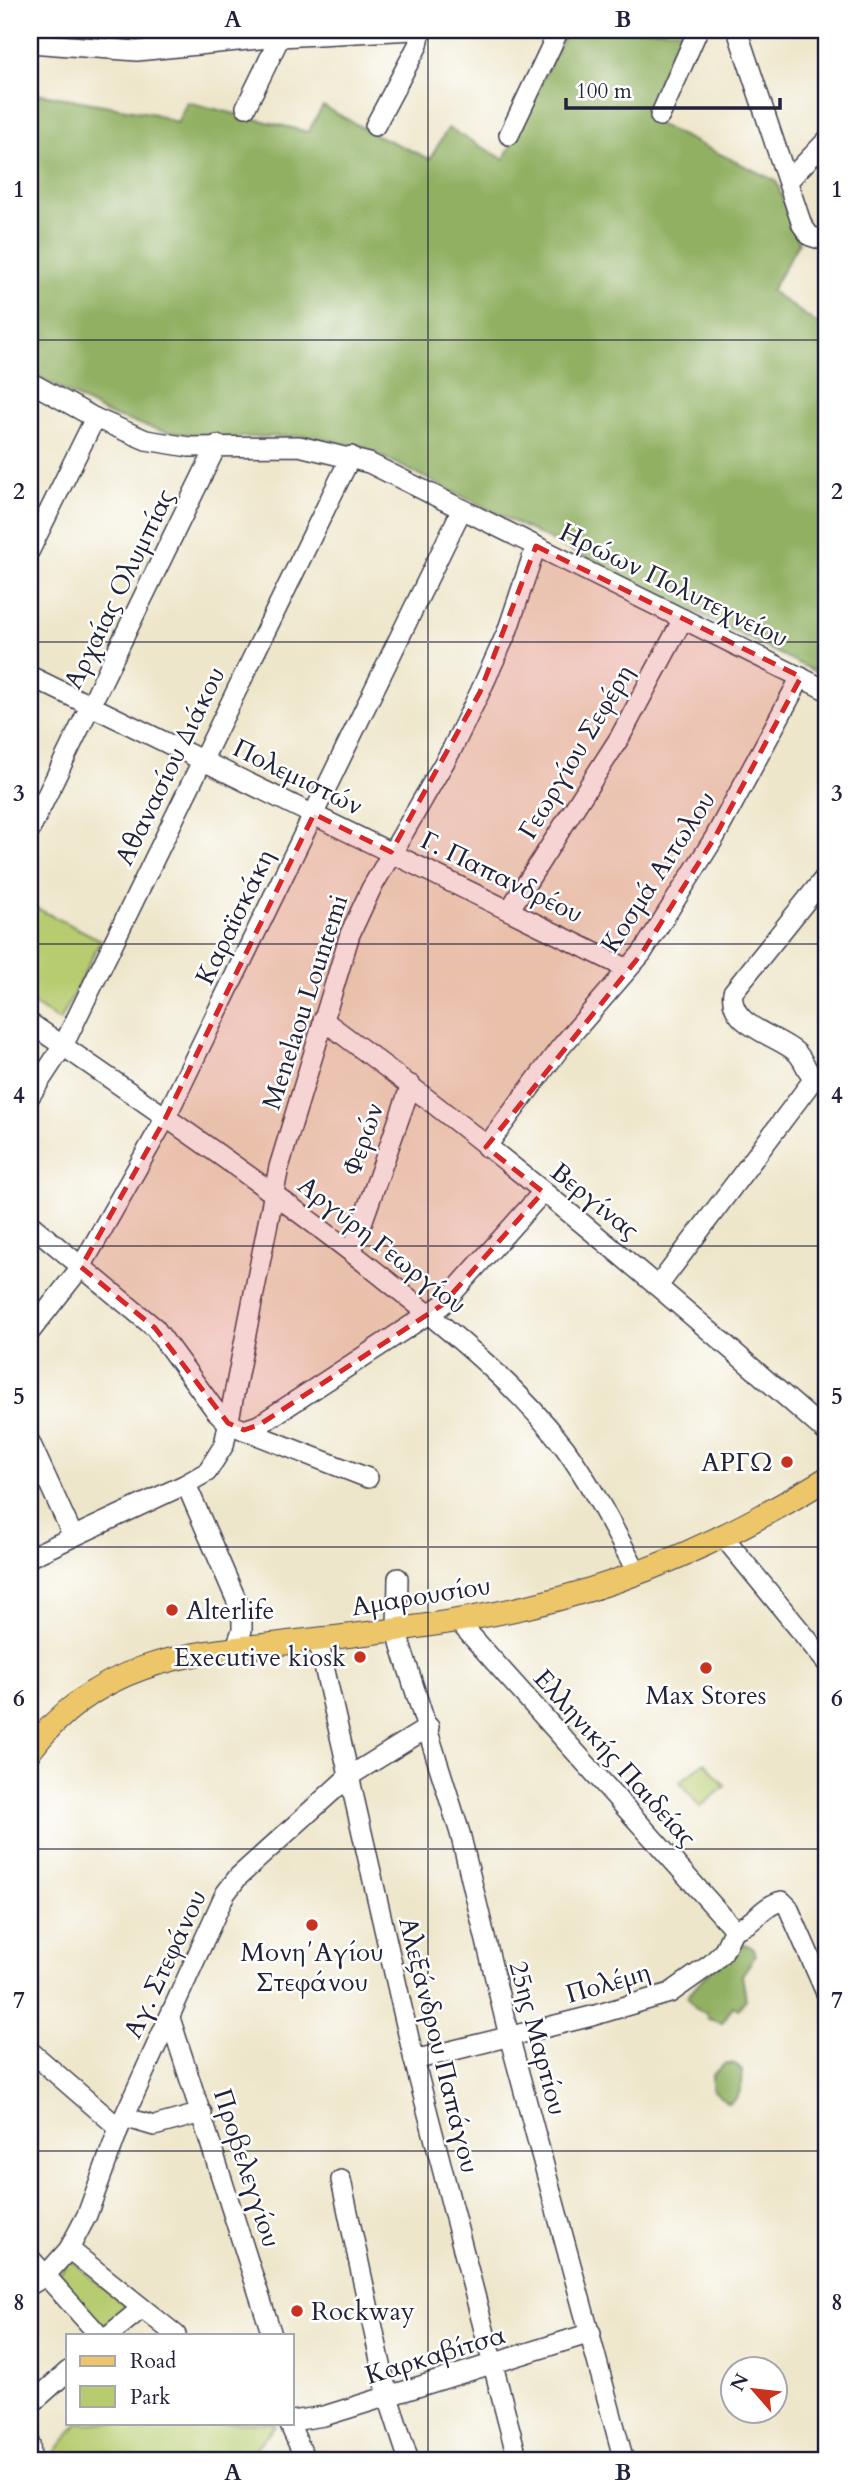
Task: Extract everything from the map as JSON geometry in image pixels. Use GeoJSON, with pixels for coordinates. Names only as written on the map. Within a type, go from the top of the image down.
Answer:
{"type":"FeatureCollection","features":[{"type":"Feature","properties":{"kind":"main road","name":"Αμαρουσίου"},"geometry":{"type":"LineString","coordinates":[[30,1751],[78,1702],[130,1670],[160,1660],[236,1647],[397,1630],[532,1606],[637,1572],[722,1535],[825,1481]]}},
{"type":"Feature","properties":{"kind":"street"},"geometry":{"type":"LineString","coordinates":[[30,43],[137,51],[280,37],[414,30]]}},
{"type":"Feature","properties":{"kind":"street"},"geometry":{"type":"LineString","coordinates":[[375,126],[418,45],[421,30]]}},
{"type":"Feature","properties":{"kind":"street"},"geometry":{"type":"LineString","coordinates":[[509,135],[559,30]]}},
{"type":"Feature","properties":{"kind":"street"},"geometry":{"type":"LineString","coordinates":[[660,116],[698,30]]}},
{"type":"Feature","properties":{"kind":"street"},"geometry":{"type":"LineString","coordinates":[[737,30],[802,225],[810,236],[826,241]]}},
{"type":"Feature","properties":{"kind":"street"},"geometry":{"type":"LineString","coordinates":[[246,107],[280,37]]}},
{"type":"Feature","properties":{"kind":"street"},"geometry":{"type":"LineString","coordinates":[[788,181],[826,141]]}},
{"type":"Feature","properties":{"kind":"street","name":"Ηρώων Πολυτεχνείου"},"geometry":{"type":"LineString","coordinates":[[30,382],[94,418],[146,440],[189,447],[299,446],[351,456],[826,690]]}},
{"type":"Feature","properties":{"kind":"street"},"geometry":{"type":"LineString","coordinates":[[30,550],[94,418]]}},
{"type":"Feature","properties":{"kind":"street","name":"Αρχαίας Ολυμπίας"},"geometry":{"type":"LineString","coordinates":[[30,830],[218,445]]}},
{"type":"Feature","properties":{"kind":"street","name":"Αθανασίου Διάκου"},"geometry":{"type":"LineString","coordinates":[[30,1096],[63,1046],[351,456]]}},
{"type":"Feature","properties":{"kind":"street","name":"Καραϊσκάκη"},"geometry":{"type":"LineString","coordinates":[[30,1332],[81,1266],[165,1119],[462,509]]}},
{"type":"Feature","properties":{"kind":"street","name":"Menelaou Lountemi"},"geometry":{"type":"LineString","coordinates":[[30,1558],[207,1472],[236,1427],[279,1167],[349,934],[391,852],[452,748],[480,692],[507,632],[536,546]]}},
{"type":"Feature","properties":{"kind":"street","name":"Γεωργίου Σεφέρη"},"geometry":{"type":"LineString","coordinates":[[510,909],[620,737],[683,619]]}},
{"type":"Feature","properties":{"kind":"street","name":"Πολεμιστών"},"geometry":{"type":"LineString","coordinates":[[30,676],[391,852]]}},
{"type":"Feature","properties":{"kind":"street","name":"Κοσμά Αιτωλου"},"geometry":{"type":"LineString","coordinates":[[486,1147],[560,1048],[642,953],[715,837],[801,677]]}},
{"type":"Feature","properties":{"kind":"street","name":"Γ. Παπανδρέου"},"geometry":{"type":"LineString","coordinates":[[391,852],[628,969]]}},
{"type":"Feature","properties":{"kind":"street"},"geometry":{"type":"LineString","coordinates":[[813,1080],[798,1052],[738,1015],[731,1004],[733,992],[826,876]]}},
{"type":"Feature","properties":{"kind":"street","name":"Βεργίνας"},"geometry":{"type":"LineString","coordinates":[[323,1020],[411,1084],[658,1286],[826,1432]]}},
{"type":"Feature","properties":{"kind":"street","name":"Αργύρη Γεωργίου"},"geometry":{"type":"LineString","coordinates":[[30,1023],[275,1193],[352,1251],[499,1373],[564,1448],[594,1493],[637,1572]]}},
{"type":"Feature","properties":{"kind":"street"},"geometry":{"type":"LineString","coordinates":[[658,1286],[826,1065]]}},
{"type":"Feature","properties":{"kind":"street","name":"Φερών"},"geometry":{"type":"LineString","coordinates":[[352,1251],[411,1084]]}},
{"type":"Feature","properties":{"kind":"street"},"geometry":{"type":"LineString","coordinates":[[236,1427],[259,1425],[430,1315],[543,1192]]}},
{"type":"Feature","properties":{"kind":"street"},"geometry":{"type":"LineString","coordinates":[[30,1224],[155,1328],[236,1427],[368,1478]]}},
{"type":"Feature","properties":{"kind":"street"},"geometry":{"type":"LineString","coordinates":[[30,1442],[74,1536]]}},
{"type":"Feature","properties":{"kind":"street"},"geometry":{"type":"LineString","coordinates":[[186,1484],[242,1613],[242,1630],[236,1647]]}},
{"type":"Feature","properties":{"kind":"street"},"geometry":{"type":"LineString","coordinates":[[722,1535],[826,1662]]}},
{"type":"Feature","properties":{"kind":"street","name":"25ης Μαρτίου"},"geometry":{"type":"LineString","coordinates":[[398,1578],[397,1630],[460,1833],[509,2036],[624,2461]]}},
{"type":"Feature","properties":{"kind":"street","name":"Ελληνικής Παιδείας"},"geometry":{"type":"LineString","coordinates":[[458,1621],[734,1929]]}},
{"type":"Feature","properties":{"kind":"street","name":"Αλεξάνδρου Παπάγου"},"geometry":{"type":"LineString","coordinates":[[318,1640],[414,2060],[518,2461]]}},
{"type":"Feature","properties":{"kind":"street","name":"Αγ. Στεφάνου"},"geometry":{"type":"LineString","coordinates":[[38,2280],[69,2249],[87,2215],[122,2122],[225,1894],[239,1877],[348,1777],[429,1727]]}},
{"type":"Feature","properties":{"kind":"street","name":"Πολέμη"},"geometry":{"type":"LineString","coordinates":[[414,2060],[670,1993],[711,1964],[723,1952],[734,1929],[746,1928],[774,1902],[782,1901],[788,1907],[826,1993]]}},
{"type":"Feature","properties":{"kind":"street","name":"Προβελεγγίου"},"geometry":{"type":"LineString","coordinates":[[170,2018],[272,2334]]}},
{"type":"Feature","properties":{"kind":"street"},"geometry":{"type":"LineString","coordinates":[[30,2051],[122,2122],[155,2126],[202,2113]]}},
{"type":"Feature","properties":{"kind":"street"},"geometry":{"type":"LineString","coordinates":[[341,2180],[388,2397],[409,2461]]}},
{"type":"Feature","properties":{"kind":"street"},"geometry":{"type":"LineString","coordinates":[[69,2249],[175,2334]]}},
{"type":"Feature","properties":{"kind":"street"},"geometry":{"type":"LineString","coordinates":[[30,2258],[38,2280],[98,2334]]}},
{"type":"Feature","properties":{"kind":"street"},"geometry":{"type":"LineString","coordinates":[[110,2334],[142,2308]]}},
{"type":"Feature","properties":{"kind":"street","name":"Καρκαβίτσα"},"geometry":{"type":"LineString","coordinates":[[294,2421],[324,2416],[388,2397],[591,2333]]}},
{"type":"Feature","properties":{"kind":"street"},"geometry":{"type":"LineString","coordinates":[[30,2405],[66,2373]]}},
{"type":"Feature","properties":{"kind":"street"},"geometry":{"type":"LineString","coordinates":[[291,2424],[306,2461]]}},
{"type":"Feature","properties":{"kind":"street"},"geometry":{"type":"LineString","coordinates":[[30,2444],[31,2461]]}},
{"type":"Feature","properties":{"kind":"highlighted area"},"geometry":{"type":"Polygon","coordinates":[[[536,546],[801,677],[715,837],[642,953],[486,1147],[543,1192],[442,1305],[259,1425],[244,1430],[228,1423],[155,1328],[81,1267],[165,1119],[314,814],[391,852],[480,692],[536,546]]]}},
{"type":"Feature","properties":{"kind":"green space"},"geometry":{"type":"Polygon","coordinates":[[[43,30],[275,30],[137,46],[44,37],[43,30]]]}},
{"type":"Feature","properties":{"kind":"green space"},"geometry":{"type":"Polygon","coordinates":[[[567,30],[693,30],[651,121],[776,181],[799,242],[771,291],[826,330],[826,677],[361,446],[302,436],[213,438],[162,431],[107,414],[30,372],[30,92],[155,114],[177,123],[187,102],[308,132],[323,106],[372,133],[430,159],[448,128],[504,159],[567,30]]]}},
{"type":"Feature","properties":{"kind":"green space"},"geometry":{"type":"Polygon","coordinates":[[[30,905],[101,940],[60,1021],[30,1002],[30,905]]]}},
{"type":"Feature","properties":{"kind":"green space"},"geometry":{"type":"Polygon","coordinates":[[[705,1762],[725,1786],[700,1807],[680,1782],[705,1762]]]}},
{"type":"Feature","properties":{"kind":"green space"},"geometry":{"type":"Polygon","coordinates":[[[736,1941],[752,1947],[756,1955],[742,1975],[746,1999],[738,2009],[733,2006],[722,2023],[708,2019],[706,2013],[696,2009],[687,1996],[736,1941]]]}},
{"type":"Feature","properties":{"kind":"green space"},"geometry":{"type":"Polygon","coordinates":[[[726,2063],[735,2064],[742,2071],[739,2094],[728,2103],[712,2089],[712,2075],[726,2063]]]}},
{"type":"Feature","properties":{"kind":"green space"},"geometry":{"type":"Polygon","coordinates":[[[70,2260],[131,2310],[106,2331],[55,2278],[70,2260]]]}},
{"type":"Feature","properties":{"kind":"green space"},"geometry":{"type":"Polygon","coordinates":[[[77,2424],[275,2425],[246,2461],[48,2461],[77,2424]]]}},
{"type":"Feature","properties":{"kind":"place","name":"ΑΡΓΩ"},"geometry":{"type":"Point","coordinates":[787,1462]}},
{"type":"Feature","properties":{"kind":"place","name":"Alterlife"},"geometry":{"type":"Point","coordinates":[172,1610]}},
{"type":"Feature","properties":{"kind":"place","name":"Executive kiosk"},"geometry":{"type":"Point","coordinates":[360,1657]}},
{"type":"Feature","properties":{"kind":"place","name":"Max Stores"},"geometry":{"type":"Point","coordinates":[706,1668]}},
{"type":"Feature","properties":{"kind":"place","name":"Μονη΄Αγίου Στεφάνου"},"geometry":{"type":"Point","coordinates":[312,1925]}},
{"type":"Feature","properties":{"kind":"place","name":"Rockway"},"geometry":{"type":"Point","coordinates":[297,2311]}}]}
